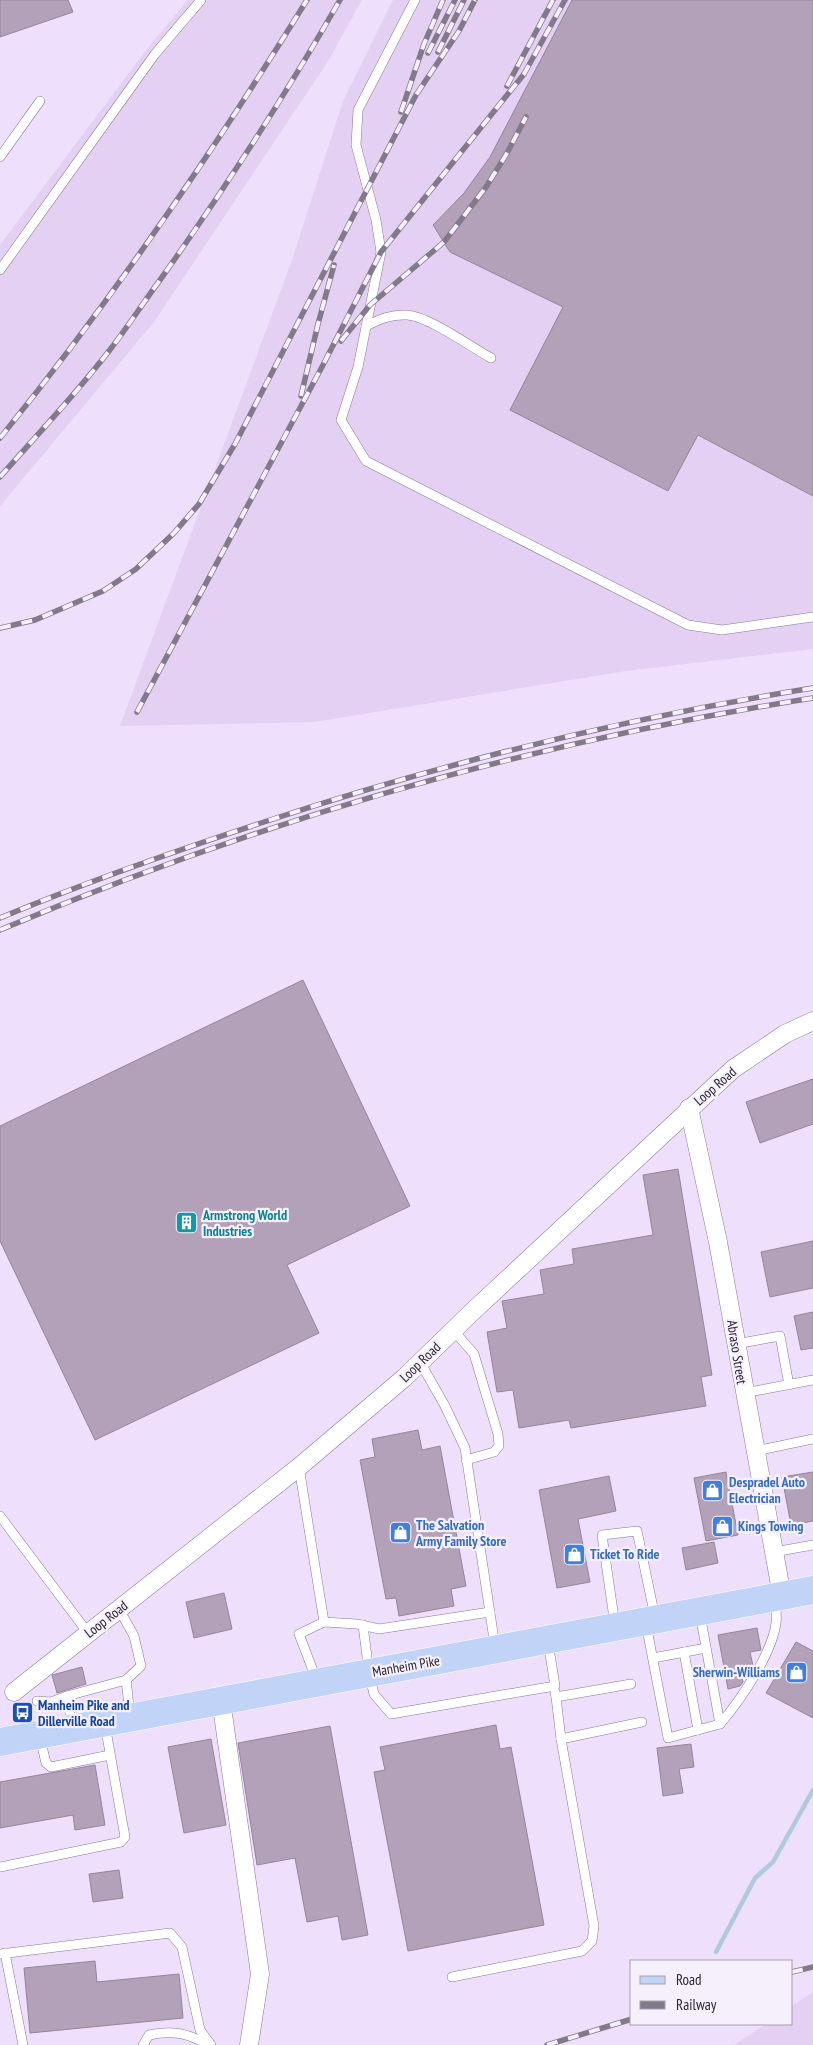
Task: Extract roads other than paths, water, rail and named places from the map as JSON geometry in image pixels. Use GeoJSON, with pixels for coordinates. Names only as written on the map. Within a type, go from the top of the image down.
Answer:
{"type":"FeatureCollection","features":[{"type":"Feature","properties":{"kind":"main road","name":"Manheim Pike"},"geometry":{"type":"LineString","coordinates":[[0,1742],[813,1590]]}},
{"type":"Feature","properties":{"kind":"street","name":"Loop Road"},"geometry":{"type":"LineString","coordinates":[[14,1692],[299,1467],[404,1378],[689,1108],[733,1069],[785,1034],[813,1021]]}},
{"type":"Feature","properties":{"kind":"street","name":"Abraso Street"},"geometry":{"type":"LineString","coordinates":[[689,1108],[718,1242],[774,1552],[779,1596]]}},
{"type":"Feature","properties":{"kind":"street"},"geometry":{"type":"LineString","coordinates":[[221,1700],[260,1974],[249,2045]]}},
{"type":"Feature","properties":{"kind":"lane"},"geometry":{"type":"LineString","coordinates":[[0,270],[155,54],[201,0]]}},
{"type":"Feature","properties":{"kind":"lane"},"geometry":{"type":"LineString","coordinates":[[415,0],[358,110],[356,145],[376,220],[381,252],[358,367],[340,420],[366,461],[688,625],[722,630],[813,616]]}},
{"type":"Feature","properties":{"kind":"lane"},"geometry":{"type":"LineString","coordinates":[[0,157],[40,101]]}},
{"type":"Feature","properties":{"kind":"lane"},"geometry":{"type":"LineString","coordinates":[[366,326],[386,316],[409,315],[430,322],[490,358]]}},
{"type":"Feature","properties":{"kind":"lane"},"geometry":{"type":"LineString","coordinates":[[453,1330],[474,1354],[498,1434],[499,1446],[494,1452],[466,1460]]}},
{"type":"Feature","properties":{"kind":"lane"},"geometry":{"type":"LineString","coordinates":[[736,1344],[780,1336],[788,1385]]}},
{"type":"Feature","properties":{"kind":"lane"},"geometry":{"type":"LineString","coordinates":[[420,1362],[445,1406],[465,1448],[495,1649]]}},
{"type":"Feature","properties":{"kind":"lane"},"geometry":{"type":"LineString","coordinates":[[744,1393],[813,1380]]}},
{"type":"Feature","properties":{"kind":"lane"},"geometry":{"type":"LineString","coordinates":[[755,1451],[813,1439]]}},
{"type":"Feature","properties":{"kind":"lane"},"geometry":{"type":"LineString","coordinates":[[299,1467],[324,1622]]}},
{"type":"Feature","properties":{"kind":"lane"},"geometry":{"type":"LineString","coordinates":[[0,1516],[88,1633]]}},
{"type":"Feature","properties":{"kind":"lane"},"geometry":{"type":"LineString","coordinates":[[615,1627],[602,1535],[636,1530],[650,1620],[653,1658],[668,1738],[720,1724],[743,1695],[766,1652],[776,1623],[779,1596]]}},
{"type":"Feature","properties":{"kind":"lane"},"geometry":{"type":"LineString","coordinates":[[774,1552],[813,1544]]}},
{"type":"Feature","properties":{"kind":"lane"},"geometry":{"type":"LineString","coordinates":[[37,1701],[51,1702],[126,1680],[140,1666],[134,1636],[119,1609]]}},
{"type":"Feature","properties":{"kind":"lane"},"geometry":{"type":"LineString","coordinates":[[700,1611],[720,1724]]}},
{"type":"Feature","properties":{"kind":"lane"},"geometry":{"type":"LineString","coordinates":[[318,1682],[299,1634],[324,1622],[363,1625],[380,1629],[490,1612]]}},
{"type":"Feature","properties":{"kind":"lane"},"geometry":{"type":"LineString","coordinates":[[363,1625],[369,1673],[374,1694],[391,1714],[555,1686]]}},
{"type":"Feature","properties":{"kind":"lane"},"geometry":{"type":"LineString","coordinates":[[452,1977],[582,1950],[592,1940],[594,1926],[561,1739],[548,1639]]}},
{"type":"Feature","properties":{"kind":"lane"},"geometry":{"type":"LineString","coordinates":[[653,1658],[706,1648]]}},
{"type":"Feature","properties":{"kind":"lane"},"geometry":{"type":"LineString","coordinates":[[684,1652],[698,1730]]}},
{"type":"Feature","properties":{"kind":"lane"},"geometry":{"type":"LineString","coordinates":[[126,1680],[130,1717]]}},
{"type":"Feature","properties":{"kind":"lane"},"geometry":{"type":"LineString","coordinates":[[556,1697],[631,1684]]}},
{"type":"Feature","properties":{"kind":"lane"},"geometry":{"type":"LineString","coordinates":[[67,1696],[72,1728]]}},
{"type":"Feature","properties":{"kind":"lane"},"geometry":{"type":"LineString","coordinates":[[0,1867],[121,1842],[125,1837],[104,1722]]}},
{"type":"Feature","properties":{"kind":"lane"},"geometry":{"type":"LineString","coordinates":[[561,1739],[642,1722]]}},
{"type":"Feature","properties":{"kind":"lane"},"geometry":{"type":"LineString","coordinates":[[39,1734],[46,1763],[51,1766],[110,1755]]}},
{"type":"Feature","properties":{"kind":"lane"},"geometry":{"type":"LineString","coordinates":[[23,2045],[2,1953],[170,1933],[182,1947],[200,2030],[210,2045]]}},
{"type":"Feature","properties":{"kind":"lane"},"geometry":{"type":"LineString","coordinates":[[143,2045],[148,2035],[165,2032],[182,2033],[210,2045]]}},
{"type":"Feature","properties":{"kind":"waterway"},"geometry":{"type":"LineString","coordinates":[[716,1952],[755,1878],[773,1862],[813,1790]]}},
{"type":"Feature","properties":{"kind":"railway"},"geometry":{"type":"LineString","coordinates":[[0,438],[42,386],[161,224],[307,0]]}},
{"type":"Feature","properties":{"kind":"railway"},"geometry":{"type":"LineString","coordinates":[[0,477],[83,383],[129,324],[253,142],[298,72],[340,0]]}},
{"type":"Feature","properties":{"kind":"railway"},"geometry":{"type":"LineString","coordinates":[[401,112],[424,44],[443,0]]}},
{"type":"Feature","properties":{"kind":"railway"},"geometry":{"type":"LineString","coordinates":[[428,53],[455,0]]}},
{"type":"Feature","properties":{"kind":"railway"},"geometry":{"type":"LineString","coordinates":[[438,52],[464,0]]}},
{"type":"Feature","properties":{"kind":"railway"},"geometry":{"type":"LineString","coordinates":[[0,628],[35,620],[103,591],[136,569],[174,533],[199,504],[235,444],[416,95],[459,31],[475,0]]}},
{"type":"Feature","properties":{"kind":"railway"},"geometry":{"type":"LineString","coordinates":[[507,86],[553,0]]}},
{"type":"Feature","properties":{"kind":"railway"},"geometry":{"type":"LineString","coordinates":[[137,712],[323,365],[381,252],[524,74],[565,0]]}},
{"type":"Feature","properties":{"kind":"railway"},"geometry":{"type":"LineString","coordinates":[[341,341],[370,305],[444,242],[486,187],[526,117]]}},
{"type":"Feature","properties":{"kind":"railway"},"geometry":{"type":"LineString","coordinates":[[301,396],[334,265]]}},
{"type":"Feature","properties":{"kind":"railway"},"geometry":{"type":"LineString","coordinates":[[0,918],[98,879],[164,856],[264,822],[399,780],[604,728],[674,713],[813,688]]}},
{"type":"Feature","properties":{"kind":"railway"},"geometry":{"type":"LineString","coordinates":[[0,930],[98,890],[197,854],[399,789],[605,737],[813,698]]}},
{"type":"Feature","properties":{"kind":"railway"},"geometry":{"type":"LineString","coordinates":[[793,1972],[813,1967]]}},
{"type":"Feature","properties":{"kind":"railway"},"geometry":{"type":"LineString","coordinates":[[547,2045],[630,2020]]}},
{"type":"Feature","properties":{"kind":"place","name":"Armstrong World Industries"},"geometry":{"type":"Point","coordinates":[187,1223]}},
{"type":"Feature","properties":{"kind":"place","name":"Despradel Auto Electrician"},"geometry":{"type":"Point","coordinates":[713,1490]}},
{"type":"Feature","properties":{"kind":"place","name":"Kings Towing"},"geometry":{"type":"Point","coordinates":[722,1526]}},
{"type":"Feature","properties":{"kind":"place","name":"The Salvation Army Family Store"},"geometry":{"type":"Point","coordinates":[400,1533]}},
{"type":"Feature","properties":{"kind":"place","name":"Ticket To Ride"},"geometry":{"type":"Point","coordinates":[574,1554]}},
{"type":"Feature","properties":{"kind":"place","name":"Sherwin-Williams"},"geometry":{"type":"Point","coordinates":[796,1672]}},
{"type":"Feature","properties":{"kind":"place","name":"Manheim Pike and Dillerville Road"},"geometry":{"type":"Point","coordinates":[22,1713]}}]}
